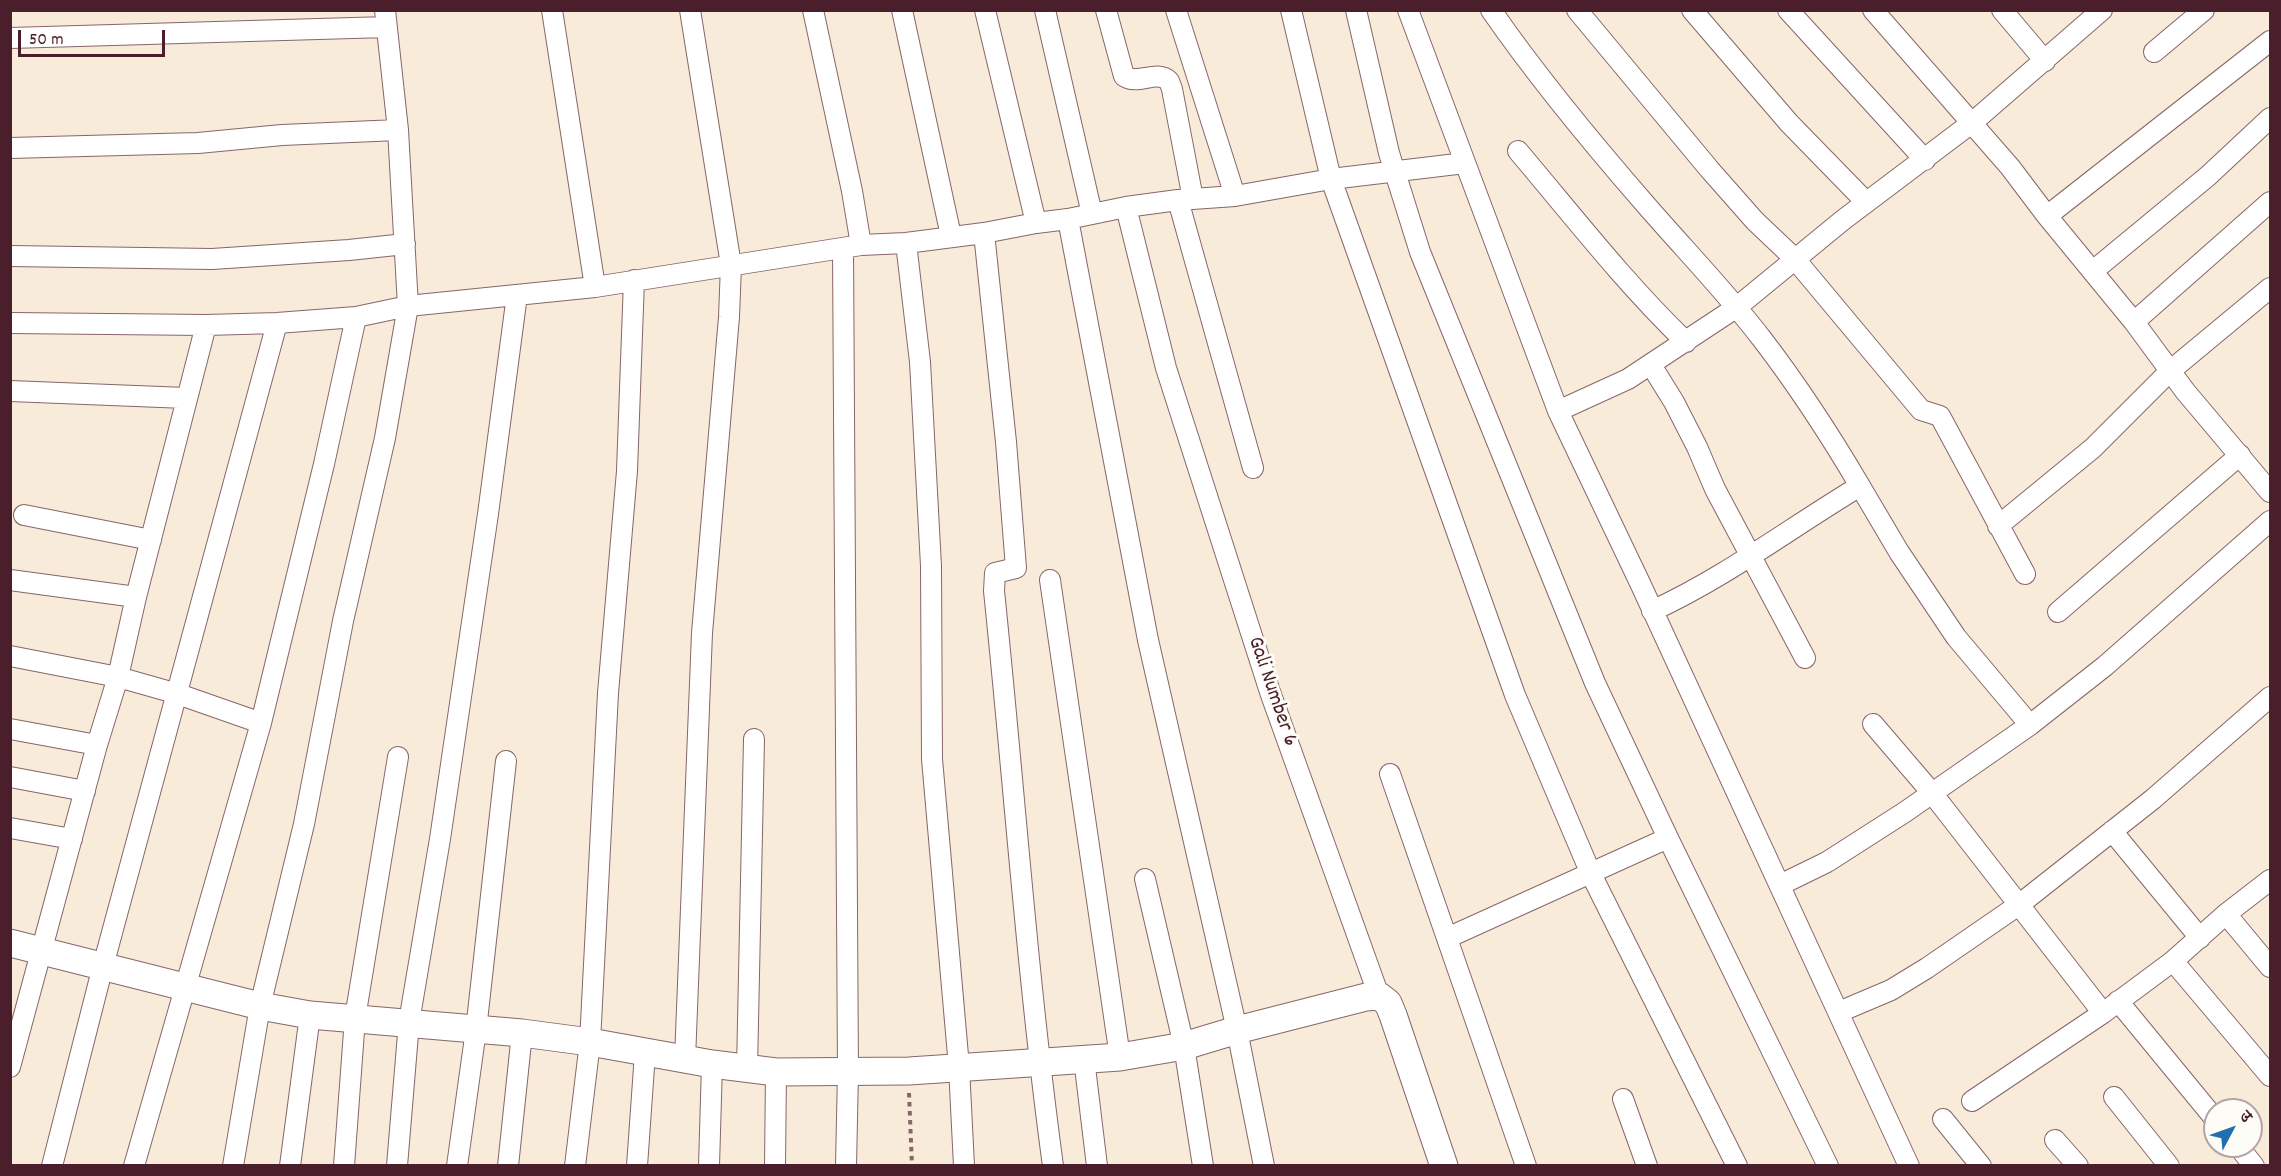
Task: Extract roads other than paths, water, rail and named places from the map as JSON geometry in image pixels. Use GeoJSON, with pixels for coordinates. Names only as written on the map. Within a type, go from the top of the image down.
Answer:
{"type":"FeatureCollection","features":[{"type":"Feature","properties":{"kind":"street"},"geometry":{"type":"LineString","coordinates":[[552,10],[595,288]]}},
{"type":"Feature","properties":{"kind":"street"},"geometry":{"type":"LineString","coordinates":[[685,1059],[702,633],[728,329],[731,265],[690,10]]}},
{"type":"Feature","properties":{"kind":"street"},"geometry":{"type":"LineString","coordinates":[[813,10],[852,191],[846,1166]]}},
{"type":"Feature","properties":{"kind":"street"},"geometry":{"type":"LineString","coordinates":[[902,10],[951,236]]}},
{"type":"Feature","properties":{"kind":"street"},"geometry":{"type":"LineString","coordinates":[[985,10],[1036,223]]}},
{"type":"Feature","properties":{"kind":"street"},"geometry":{"type":"LineString","coordinates":[[1046,10],[1092,214]]}},
{"type":"Feature","properties":{"kind":"street"},"geometry":{"type":"LineString","coordinates":[[1106,10],[1124,76],[1132,80],[1160,76],[1169,81],[1172,89],[1186,199],[1253,468]]}},
{"type":"Feature","properties":{"kind":"street"},"geometry":{"type":"LineString","coordinates":[[1176,10],[1235,196]]}},
{"type":"Feature","properties":{"kind":"street"},"geometry":{"type":"LineString","coordinates":[[1292,10],[1331,179],[1515,696],[1591,874],[1737,1166]]}},
{"type":"Feature","properties":{"kind":"street"},"geometry":{"type":"LineString","coordinates":[[1356,10],[1395,171],[1420,252],[1595,683],[1828,1166]]}},
{"type":"Feature","properties":{"kind":"street"},"geometry":{"type":"LineString","coordinates":[[1407,10],[1558,411],[1909,1166]]}},
{"type":"Feature","properties":{"kind":"street"},"geometry":{"type":"LineString","coordinates":[[1491,10],[1535,70],[1605,157],[1737,307],[1818,416],[1899,552],[1956,637],[2030,725]]}},
{"type":"Feature","properties":{"kind":"street"},"geometry":{"type":"LineString","coordinates":[[1577,10],[1710,170],[1755,221],[1794,258],[1921,410],[1940,416],[2025,574]]}},
{"type":"Feature","properties":{"kind":"street"},"geometry":{"type":"LineString","coordinates":[[1692,10],[1789,123],[1866,202]]}},
{"type":"Feature","properties":{"kind":"street"},"geometry":{"type":"LineString","coordinates":[[1788,10],[1925,160]]}},
{"type":"Feature","properties":{"kind":"street"},"geometry":{"type":"LineString","coordinates":[[1873,10],[1973,122],[2134,322],[2170,371],[2271,492]]}},
{"type":"Feature","properties":{"kind":"street"},"geometry":{"type":"LineString","coordinates":[[2002,10],[2045,61]]}},
{"type":"Feature","properties":{"kind":"street"},"geometry":{"type":"LineString","coordinates":[[1558,411],[1628,379],[1737,307],[1794,258],[1973,122],[2102,10]]}},
{"type":"Feature","properties":{"kind":"street"},"geometry":{"type":"LineString","coordinates":[[2154,52],[2204,10]]}},
{"type":"Feature","properties":{"kind":"street"},"geometry":{"type":"LineString","coordinates":[[10,38],[386,19],[398,130],[408,306],[385,438],[343,621],[304,824],[260,1006],[234,1166]]}},
{"type":"Feature","properties":{"kind":"street"},"geometry":{"type":"LineString","coordinates":[[2047,216],[2271,41]]}},
{"type":"Feature","properties":{"kind":"street"},"geometry":{"type":"LineString","coordinates":[[2093,271],[2200,183],[2271,118]]}},
{"type":"Feature","properties":{"kind":"street"},"geometry":{"type":"LineString","coordinates":[[10,148],[198,143],[282,135],[398,130]]}},
{"type":"Feature","properties":{"kind":"street"},"geometry":{"type":"LineString","coordinates":[[1518,151],[1610,263],[1643,300],[1686,342]]}},
{"type":"Feature","properties":{"kind":"street"},"geometry":{"type":"LineString","coordinates":[[10,323],[206,325],[356,317],[408,306],[595,288],[852,246],[906,243],[984,233],[1126,207],[1186,199],[1235,196],[1331,179],[1465,163]]}},
{"type":"Feature","properties":{"kind":"street"},"geometry":{"type":"LineString","coordinates":[[2134,322],[2271,202]]}},
{"type":"Feature","properties":{"kind":"street","name":"Gali Number 6"},"geometry":{"type":"LineString","coordinates":[[1126,207],[1166,368],[1270,692],[1379,996],[1388,1003],[1394,1015],[1444,1166]]}},
{"type":"Feature","properties":{"kind":"street"},"geometry":{"type":"LineString","coordinates":[[1068,219],[1148,640],[1237,1030],[1264,1166]]}},
{"type":"Feature","properties":{"kind":"street"},"geometry":{"type":"LineString","coordinates":[[984,233],[1006,442],[1016,568],[995,573],[994,591],[1039,1062],[1053,1166]]}},
{"type":"Feature","properties":{"kind":"street"},"geometry":{"type":"LineString","coordinates":[[906,243],[920,362],[931,566],[932,759],[959,1067],[964,1166]]}},
{"type":"Feature","properties":{"kind":"street"},"geometry":{"type":"LineString","coordinates":[[10,256],[212,259],[405,244]]}},
{"type":"Feature","properties":{"kind":"street"},"geometry":{"type":"LineString","coordinates":[[575,1166],[590,1042],[608,693],[627,471],[634,280]]}},
{"type":"Feature","properties":{"kind":"street"},"geometry":{"type":"LineString","coordinates":[[1998,526],[2107,436],[2170,371],[2271,288]]}},
{"type":"Feature","properties":{"kind":"street"},"geometry":{"type":"LineString","coordinates":[[396,1166],[409,1022],[442,827],[488,514],[517,295]]}},
{"type":"Feature","properties":{"kind":"street"},"geometry":{"type":"LineString","coordinates":[[134,1166],[261,723],[324,464],[356,317]]}},
{"type":"Feature","properties":{"kind":"street"},"geometry":{"type":"LineString","coordinates":[[52,1166],[103,966],[277,323]]}},
{"type":"Feature","properties":{"kind":"street"},"geometry":{"type":"LineString","coordinates":[[10,1067],[117,677],[206,325]]}},
{"type":"Feature","properties":{"kind":"street"},"geometry":{"type":"LineString","coordinates":[[1651,365],[1678,411],[1714,489],[1805,658]]}},
{"type":"Feature","properties":{"kind":"street"},"geometry":{"type":"LineString","coordinates":[[10,391],[186,398]]}},
{"type":"Feature","properties":{"kind":"street"},"geometry":{"type":"LineString","coordinates":[[2058,612],[2240,455]]}},
{"type":"Feature","properties":{"kind":"street"},"geometry":{"type":"LineString","coordinates":[[1652,611],[1690,593],[1750,557],[1860,486]]}},
{"type":"Feature","properties":{"kind":"street"},"geometry":{"type":"LineString","coordinates":[[24,515],[151,540]]}},
{"type":"Feature","properties":{"kind":"street"},"geometry":{"type":"LineString","coordinates":[[1780,885],[1827,862],[2030,725],[2105,666],[2271,521]]}},
{"type":"Feature","properties":{"kind":"street"},"geometry":{"type":"LineString","coordinates":[[10,580],[136,597]]}},
{"type":"Feature","properties":{"kind":"street"},"geometry":{"type":"LineString","coordinates":[[1050,580],[1120,1057]]}},
{"type":"Feature","properties":{"kind":"street"},"geometry":{"type":"LineString","coordinates":[[10,656],[117,677],[178,694],[261,723]]}},
{"type":"Feature","properties":{"kind":"street"},"geometry":{"type":"LineString","coordinates":[[1839,1012],[1891,990],[2020,904],[2153,799],[2271,697]]}},
{"type":"Feature","properties":{"kind":"street"},"geometry":{"type":"LineString","coordinates":[[1873,724],[1932,793],[2020,904],[2110,1007],[2203,1106]]}},
{"type":"Feature","properties":{"kind":"street"},"geometry":{"type":"LineString","coordinates":[[10,729],[97,745]]}},
{"type":"Feature","properties":{"kind":"street"},"geometry":{"type":"LineString","coordinates":[[747,1068],[754,739]]}},
{"type":"Feature","properties":{"kind":"street"},"geometry":{"type":"LineString","coordinates":[[344,1166],[355,1018],[398,757]]}},
{"type":"Feature","properties":{"kind":"street"},"geometry":{"type":"LineString","coordinates":[[457,1166],[476,1030],[506,761]]}},
{"type":"Feature","properties":{"kind":"street"},"geometry":{"type":"LineString","coordinates":[[1390,774],[1526,1166]]}},
{"type":"Feature","properties":{"kind":"street"},"geometry":{"type":"LineString","coordinates":[[10,777],[85,791]]}},
{"type":"Feature","properties":{"kind":"street"},"geometry":{"type":"LineString","coordinates":[[10,828],[72,839]]}},
{"type":"Feature","properties":{"kind":"street"},"geometry":{"type":"LineString","coordinates":[[2112,831],[2200,938]]}},
{"type":"Feature","properties":{"kind":"street"},"geometry":{"type":"LineString","coordinates":[[1447,938],[1668,838]]}},
{"type":"Feature","properties":{"kind":"street"},"geometry":{"type":"LineString","coordinates":[[1145,879],[1184,1046],[1203,1166]]}},
{"type":"Feature","properties":{"kind":"street"},"geometry":{"type":"LineString","coordinates":[[1972,1101],[2173,962],[2226,914],[2271,880]]}},
{"type":"Feature","properties":{"kind":"street"},"geometry":{"type":"LineString","coordinates":[[2226,914],[2271,967]]}},
{"type":"Feature","properties":{"kind":"street"},"geometry":{"type":"LineString","coordinates":[[10,943],[186,989],[310,1015],[522,1033],[590,1042],[712,1064],[776,1071],[909,1071],[1120,1057],[1184,1046],[1237,1030],[1366,997],[1379,996]]}},
{"type":"Feature","properties":{"kind":"street"},"geometry":{"type":"LineString","coordinates":[[2173,962],[2271,1076]]}},
{"type":"Feature","properties":{"kind":"street"},"geometry":{"type":"LineString","coordinates":[[290,1166],[310,1015]]}},
{"type":"Feature","properties":{"kind":"street"},"geometry":{"type":"LineString","coordinates":[[508,1166],[522,1033]]}},
{"type":"Feature","properties":{"kind":"street"},"geometry":{"type":"LineString","coordinates":[[637,1166],[645,1053]]}},
{"type":"Feature","properties":{"kind":"street"},"geometry":{"type":"LineString","coordinates":[[1084,1059],[1097,1166]]}},
{"type":"Feature","properties":{"kind":"street"},"geometry":{"type":"LineString","coordinates":[[709,1166],[712,1064]]}},
{"type":"Feature","properties":{"kind":"street"},"geometry":{"type":"LineString","coordinates":[[775,1166],[776,1071]]}},
{"type":"Feature","properties":{"kind":"street"},"geometry":{"type":"LineString","coordinates":[[2114,1097],[2169,1166]]}},
{"type":"Feature","properties":{"kind":"street"},"geometry":{"type":"LineString","coordinates":[[1623,1099],[1647,1166]]}},
{"type":"Feature","properties":{"kind":"street"},"geometry":{"type":"LineString","coordinates":[[1943,1119],[1981,1166]]}},
{"type":"Feature","properties":{"kind":"street"},"geometry":{"type":"LineString","coordinates":[[2055,1140],[2079,1166]]}}]}
